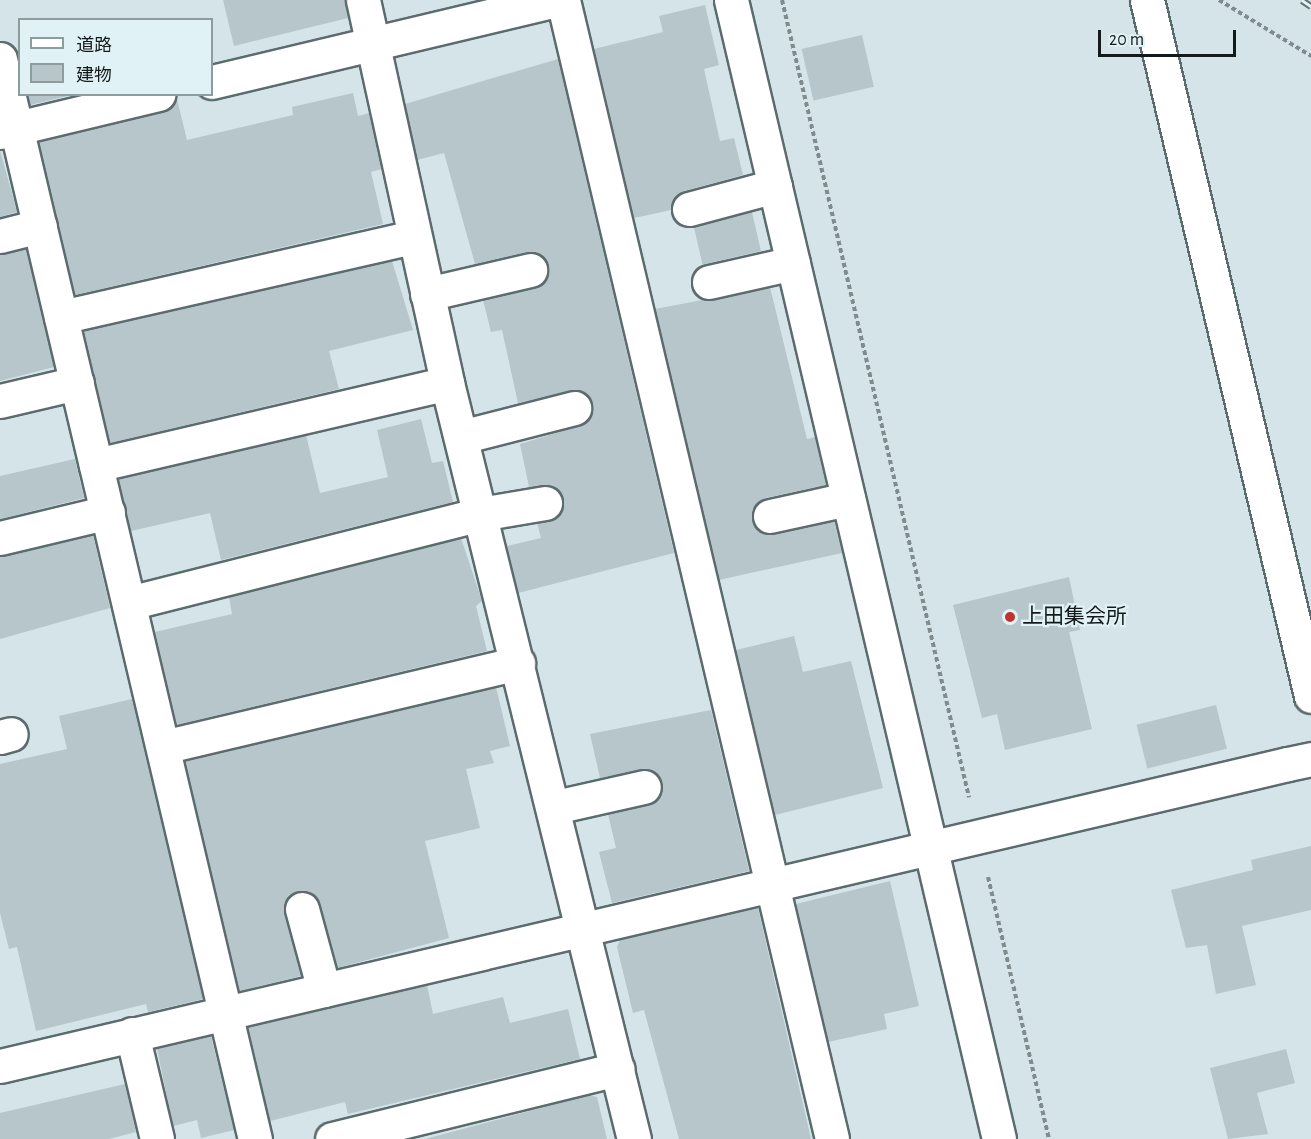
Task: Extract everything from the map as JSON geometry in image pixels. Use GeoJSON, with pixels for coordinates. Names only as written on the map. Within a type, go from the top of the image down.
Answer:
{"type":"FeatureCollection","features":[{"type":"Feature","properties":{"kind":"street"},"geometry":{"type":"LineString","coordinates":[[363,0],[413,237],[447,383],[586,931],[634,1139]]}},
{"type":"Feature","properties":{"kind":"street"},"geometry":{"type":"LineString","coordinates":[[213,82],[555,0]]}},
{"type":"Feature","properties":{"kind":"street"},"geometry":{"type":"LineString","coordinates":[[563,0],[832,1139]]}},
{"type":"Feature","properties":{"kind":"street"},"geometry":{"type":"LineString","coordinates":[[731,0],[999,1139]]}},
{"type":"Feature","properties":{"kind":"street"},"geometry":{"type":"LineString","coordinates":[[1147,0],[1311,696]]}},
{"type":"Feature","properties":{"kind":"street"},"geometry":{"type":"LineString","coordinates":[[0,59],[8,130],[40,226],[255,1139]]}},
{"type":"Feature","properties":{"kind":"street"},"geometry":{"type":"LineString","coordinates":[[8,130],[150,96]]}},
{"type":"Feature","properties":{"kind":"street"},"geometry":{"type":"LineString","coordinates":[[689,209],[775,186]]}},
{"type":"Feature","properties":{"kind":"street"},"geometry":{"type":"LineString","coordinates":[[0,236],[40,226]]}},
{"type":"Feature","properties":{"kind":"street"},"geometry":{"type":"LineString","coordinates":[[62,317],[413,237]]}},
{"type":"Feature","properties":{"kind":"street"},"geometry":{"type":"LineString","coordinates":[[709,282],[793,263]]}},
{"type":"Feature","properties":{"kind":"street"},"geometry":{"type":"LineString","coordinates":[[427,294],[530,270]]}},
{"type":"Feature","properties":{"kind":"street"},"geometry":{"type":"LineString","coordinates":[[0,401],[77,383]]}},
{"type":"Feature","properties":{"kind":"street"},"geometry":{"type":"LineString","coordinates":[[96,465],[447,383]]}},
{"type":"Feature","properties":{"kind":"street"},"geometry":{"type":"LineString","coordinates":[[461,437],[574,408]]}},
{"type":"Feature","properties":{"kind":"street"},"geometry":{"type":"LineString","coordinates":[[770,516],[848,499]]}},
{"type":"Feature","properties":{"kind":"street"},"geometry":{"type":"LineString","coordinates":[[129,603],[480,514],[545,503]]}},
{"type":"Feature","properties":{"kind":"street"},"geometry":{"type":"LineString","coordinates":[[0,538],[108,513]]}},
{"type":"Feature","properties":{"kind":"street"},"geometry":{"type":"LineString","coordinates":[[163,747],[518,663]]}},
{"type":"Feature","properties":{"kind":"street"},"geometry":{"type":"LineString","coordinates":[[0,1066],[226,1012],[586,931],[931,847],[1300,762]]}},
{"type":"Feature","properties":{"kind":"street"},"geometry":{"type":"LineString","coordinates":[[555,807],[644,786]]}},
{"type":"Feature","properties":{"kind":"street"},"geometry":{"type":"LineString","coordinates":[[302,909],[324,990]]}},
{"type":"Feature","properties":{"kind":"street"},"geometry":{"type":"LineString","coordinates":[[132,1034],[157,1139]]}},
{"type":"Feature","properties":{"kind":"street"},"geometry":{"type":"LineString","coordinates":[[332,1139],[618,1069]]}},
{"type":"Feature","properties":{"kind":"path"},"geometry":{"type":"LineString","coordinates":[[782,0],[1049,1139]]}},
{"type":"Feature","properties":{"kind":"path"},"geometry":{"type":"LineString","coordinates":[[1219,0],[1311,56]]}},
{"type":"Feature","properties":{"kind":"building"},"geometry":{"type":"Polygon","coordinates":[[[223,0],[345,0],[348,18],[234,46],[223,0]]]}},
{"type":"Feature","properties":{"kind":"building"},"geometry":{"type":"Polygon","coordinates":[[[705,5],[719,65],[704,69],[720,141],[734,138],[743,175],[684,191],[671,210],[634,218],[594,49],[663,32],[659,16],[705,5]]]}},
{"type":"Feature","properties":{"kind":"building"},"geometry":{"type":"Polygon","coordinates":[[[862,35],[874,87],[814,101],[802,49],[862,35]]]}},
{"type":"Feature","properties":{"kind":"building"},"geometry":{"type":"Polygon","coordinates":[[[558,59],[674,553],[518,593],[507,546],[541,538],[537,523],[557,517],[564,500],[552,486],[529,487],[520,444],[579,426],[592,414],[592,404],[578,390],[518,403],[502,330],[491,332],[483,300],[542,284],[548,265],[543,257],[526,252],[475,264],[444,153],[417,160],[405,104],[558,59]]]}},
{"type":"Feature","properties":{"kind":"building"},"geometry":{"type":"Polygon","coordinates":[[[353,93],[358,116],[369,113],[381,169],[371,172],[383,224],[75,295],[39,142],[162,112],[175,96],[187,140],[293,115],[292,107],[353,93]]]}},
{"type":"Feature","properties":{"kind":"building"},"geometry":{"type":"Polygon","coordinates":[[[28,96],[68,96],[30,105],[28,96]]]}},
{"type":"Feature","properties":{"kind":"building"},"geometry":{"type":"Polygon","coordinates":[[[0,150],[17,212],[0,217],[0,150]]]}},
{"type":"Feature","properties":{"kind":"building"},"geometry":{"type":"Polygon","coordinates":[[[752,212],[761,251],[703,264],[694,225],[752,212]]]}},
{"type":"Feature","properties":{"kind":"building"},"geometry":{"type":"Polygon","coordinates":[[[26,249],[54,367],[0,381],[0,254],[26,249]]]}},
{"type":"Feature","properties":{"kind":"building"},"geometry":{"type":"Polygon","coordinates":[[[392,261],[413,330],[329,351],[339,389],[110,443],[84,331],[392,261]]]}},
{"type":"Feature","properties":{"kind":"building"},"geometry":{"type":"Polygon","coordinates":[[[770,287],[807,439],[815,437],[826,485],[765,498],[752,510],[752,521],[764,534],[773,534],[834,521],[842,553],[719,580],[655,309],[770,287]]]}},
{"type":"Feature","properties":{"kind":"building"},"geometry":{"type":"Polygon","coordinates":[[[421,419],[432,463],[443,461],[453,502],[221,560],[210,513],[131,531],[118,479],[306,435],[320,493],[388,477],[377,430],[421,419]]]}},
{"type":"Feature","properties":{"kind":"building"},"geometry":{"type":"Polygon","coordinates":[[[75,459],[84,498],[0,519],[0,476],[75,459]]]}},
{"type":"Feature","properties":{"kind":"building"},"geometry":{"type":"Polygon","coordinates":[[[93,535],[110,608],[0,639],[0,556],[93,535]]]}},
{"type":"Feature","properties":{"kind":"building"},"geometry":{"type":"Polygon","coordinates":[[[461,538],[482,601],[476,606],[487,651],[176,725],[155,632],[232,614],[229,597],[461,538]]]}},
{"type":"Feature","properties":{"kind":"building"},"geometry":{"type":"Polygon","coordinates":[[[1069,577],[1080,630],[1069,632],[1092,729],[1005,750],[997,714],[982,718],[953,605],[1069,577]]]}},
{"type":"Feature","properties":{"kind":"building"},"geometry":{"type":"Polygon","coordinates":[[[794,636],[803,672],[851,661],[883,788],[775,815],[736,650],[794,636]]]}},
{"type":"Feature","properties":{"kind":"building"},"geometry":{"type":"Polygon","coordinates":[[[496,687],[510,746],[490,751],[494,763],[466,769],[480,828],[425,841],[449,938],[337,968],[320,904],[315,895],[298,891],[288,896],[284,913],[301,976],[239,991],[185,761],[496,687]]]}},
{"type":"Feature","properties":{"kind":"building"},"geometry":{"type":"Polygon","coordinates":[[[132,699],[203,999],[148,1012],[146,1004],[36,1031],[17,947],[9,949],[0,913],[0,764],[67,749],[59,716],[132,699]]]}},
{"type":"Feature","properties":{"kind":"building"},"geometry":{"type":"Polygon","coordinates":[[[1216,705],[1227,749],[1147,769],[1136,725],[1216,705]]]}},
{"type":"Feature","properties":{"kind":"building"},"geometry":{"type":"Polygon","coordinates":[[[711,710],[749,871],[612,903],[599,852],[616,848],[608,814],[656,801],[662,783],[649,769],[600,778],[590,734],[711,710]]]}},
{"type":"Feature","properties":{"kind":"building"},"geometry":{"type":"Polygon","coordinates":[[[1311,846],[1311,910],[1242,926],[1256,985],[1216,994],[1207,945],[1186,948],[1171,890],[1253,870],[1251,860],[1311,846]]]}},
{"type":"Feature","properties":{"kind":"building"},"geometry":{"type":"Polygon","coordinates":[[[890,881],[919,1006],[884,1014],[887,1029],[828,1042],[796,904],[890,881]]]}},
{"type":"Feature","properties":{"kind":"building"},"geometry":{"type":"Polygon","coordinates":[[[758,908],[811,1139],[679,1139],[644,1010],[633,1013],[617,947],[620,940],[758,908]]]}},
{"type":"Feature","properties":{"kind":"building"},"geometry":{"type":"Polygon","coordinates":[[[427,985],[433,1014],[503,997],[510,1023],[568,1009],[580,1059],[348,1114],[345,1102],[270,1121],[248,1027],[427,985]]]}},
{"type":"Feature","properties":{"kind":"building"},"geometry":{"type":"Polygon","coordinates":[[[211,1036],[234,1130],[201,1138],[197,1120],[173,1126],[157,1049],[211,1036]]]}},
{"type":"Feature","properties":{"kind":"building"},"geometry":{"type":"Polygon","coordinates":[[[1286,1049],[1295,1083],[1257,1093],[1268,1134],[1228,1139],[1210,1068],[1286,1049]]]}},
{"type":"Feature","properties":{"kind":"building"},"geometry":{"type":"Polygon","coordinates":[[[125,1084],[136,1132],[109,1139],[0,1139],[0,1113],[125,1084]]]}},
{"type":"Feature","properties":{"kind":"building"},"geometry":{"type":"Polygon","coordinates":[[[589,1095],[597,1097],[607,1139],[425,1139],[589,1095]]]}},
{"type":"Feature","properties":{"kind":"railway"},"geometry":{"type":"LineString","coordinates":[[1302,0],[1311,6]]}},
{"type":"Feature","properties":{"kind":"place","name":"上田集会所"},"geometry":{"type":"Point","coordinates":[1010,617]}}]}
